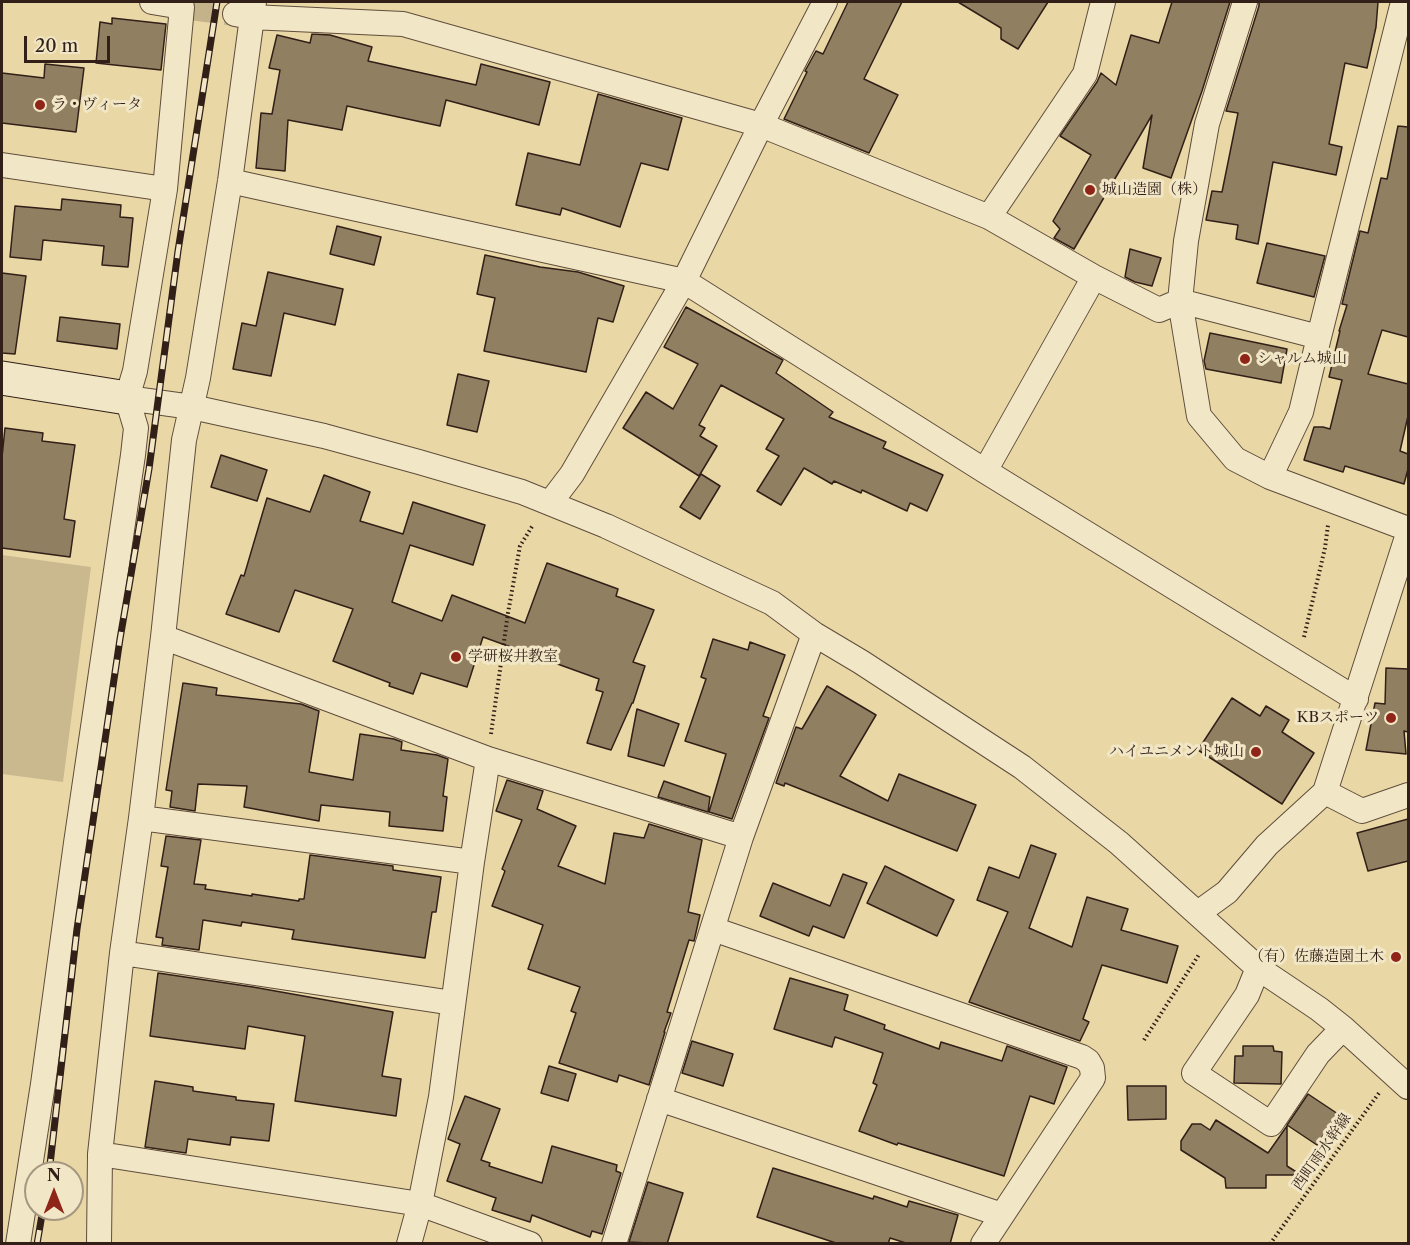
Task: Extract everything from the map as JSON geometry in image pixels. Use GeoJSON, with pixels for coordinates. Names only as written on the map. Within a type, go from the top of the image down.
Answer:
{"type":"FeatureCollection","features":[{"type":"Feature","properties":{"kind":"street"},"geometry":{"type":"LineString","coordinates":[[18,1244],[133,455],[136,428],[127,398],[135,371],[165,189],[184,5],[152,2]]}},
{"type":"Feature","properties":{"kind":"street"},"geometry":{"type":"LineString","coordinates":[[550,503],[572,474],[684,281],[825,2]]}},
{"type":"Feature","properties":{"kind":"street"},"geometry":{"type":"LineString","coordinates":[[989,217],[1085,74],[1103,2]]}},
{"type":"Feature","properties":{"kind":"street"},"geometry":{"type":"LineString","coordinates":[[1245,2],[1207,124],[1186,241],[1180,302],[1199,416],[1235,459],[1270,477],[1408,530]]}},
{"type":"Feature","properties":{"kind":"street"},"geometry":{"type":"LineString","coordinates":[[1270,477],[1301,412],[1403,2]]}},
{"type":"Feature","properties":{"kind":"street"},"geometry":{"type":"LineString","coordinates":[[99,1244],[100,1154],[122,953],[163,637],[184,440],[192,407],[230,181],[247,11],[403,24],[761,125],[989,217],[1094,277],[1159,310],[1180,302],[1319,337]]}},
{"type":"Feature","properties":{"kind":"street"},"geometry":{"type":"LineString","coordinates":[[2,165],[165,189]]}},
{"type":"Feature","properties":{"kind":"street"},"geometry":{"type":"LineString","coordinates":[[230,181],[684,281],[986,471],[1356,699]]}},
{"type":"Feature","properties":{"kind":"street"},"geometry":{"type":"LineString","coordinates":[[986,471],[1094,277]]}},
{"type":"Feature","properties":{"kind":"street"},"geometry":{"type":"LineString","coordinates":[[2,378],[192,407],[324,436],[522,492],[606,526],[772,603],[814,634],[1022,767],[1119,843],[1258,968],[1319,1009],[1401,1081]]}},
{"type":"Feature","properties":{"kind":"street"},"geometry":{"type":"LineString","coordinates":[[1198,913],[1227,892],[1267,844],[1325,792],[1408,534]]}},
{"type":"Feature","properties":{"kind":"street"},"geometry":{"type":"LineString","coordinates":[[614,1244],[741,837],[814,634]]}},
{"type":"Feature","properties":{"kind":"street"},"geometry":{"type":"LineString","coordinates":[[163,637],[488,759],[741,837]]}},
{"type":"Feature","properties":{"kind":"street"},"geometry":{"type":"LineString","coordinates":[[409,1244],[420,1204],[441,1097],[488,759]]}},
{"type":"Feature","properties":{"kind":"street"},"geometry":{"type":"LineString","coordinates":[[1325,792],[1362,811],[1408,795]]}},
{"type":"Feature","properties":{"kind":"street"},"geometry":{"type":"LineString","coordinates":[[141,818],[472,862]]}},
{"type":"Feature","properties":{"kind":"street"},"geometry":{"type":"LineString","coordinates":[[713,929],[1071,1053],[1088,1061],[1094,1078],[983,1244]]}},
{"type":"Feature","properties":{"kind":"street"},"geometry":{"type":"LineString","coordinates":[[122,953],[453,1004]]}},
{"type":"Feature","properties":{"kind":"street"},"geometry":{"type":"LineString","coordinates":[[1258,968],[1247,995],[1194,1072],[1271,1124],[1318,1054],[1343,1028]]}},
{"type":"Feature","properties":{"kind":"street"},"geometry":{"type":"LineString","coordinates":[[659,1099],[1002,1215]]}},
{"type":"Feature","properties":{"kind":"street"},"geometry":{"type":"LineString","coordinates":[[100,1154],[420,1204],[530,1244]]}},
{"type":"Feature","properties":{"kind":"path"},"geometry":{"type":"LineString","coordinates":[[1298,663],[1325,548],[1330,500]]}},
{"type":"Feature","properties":{"kind":"path"},"geometry":{"type":"LineString","coordinates":[[488,759],[508,613],[520,546],[550,503]]}},
{"type":"Feature","properties":{"kind":"path"},"geometry":{"type":"LineString","coordinates":[[1144,1040],[1200,953]]}},
{"type":"Feature","properties":{"kind":"path","name":"西町雨水幹線"},"geometry":{"type":"LineString","coordinates":[[1270,1244],[1371,1104],[1401,1081]]}},
{"type":"Feature","properties":{"kind":"shaded area"},"geometry":{"type":"Polygon","coordinates":[[[2,555],[91,567],[63,782],[2,774],[2,555]]]}},
{"type":"Feature","properties":{"kind":"building"},"geometry":{"type":"Polygon","coordinates":[[[848,2],[902,2],[864,79],[898,95],[869,153],[784,119],[807,72],[805,71],[816,51],[823,54],[848,2]]]}},
{"type":"Feature","properties":{"kind":"building"},"geometry":{"type":"Polygon","coordinates":[[[958,2],[1048,2],[1018,49],[1001,39],[1001,28],[958,2]]]}},
{"type":"Feature","properties":{"kind":"building"},"geometry":{"type":"Polygon","coordinates":[[[1172,2],[1230,2],[1171,178],[1143,168],[1152,115],[1074,249],[1054,238],[1060,229],[1053,221],[1091,155],[1060,136],[1101,73],[1116,85],[1131,35],[1159,43],[1172,2]]]}},
{"type":"Feature","properties":{"kind":"building"},"geometry":{"type":"Polygon","coordinates":[[[1259,2],[1378,2],[1376,27],[1367,68],[1345,63],[1329,144],[1342,147],[1336,175],[1273,162],[1258,244],[1236,239],[1238,225],[1206,220],[1212,191],[1222,192],[1238,113],[1226,111],[1259,2]]]}},
{"type":"Feature","properties":{"kind":"building"},"geometry":{"type":"Polygon","coordinates":[[[112,18],[166,24],[161,70],[96,63],[100,22],[112,24],[112,18]]]}},
{"type":"Feature","properties":{"kind":"building"},"geometry":{"type":"Polygon","coordinates":[[[312,34],[330,35],[372,47],[368,61],[476,85],[481,64],[550,82],[539,125],[446,100],[440,126],[347,106],[342,130],[288,120],[285,171],[256,168],[261,113],[272,114],[280,70],[269,68],[277,35],[310,43],[312,34]]]}},
{"type":"Feature","properties":{"kind":"building","name":"ラ・ヴィータ"},"geometry":{"type":"Polygon","coordinates":[[[45,64],[84,68],[76,132],[2,123],[2,73],[44,78],[45,64]]]}},
{"type":"Feature","properties":{"kind":"building"},"geometry":{"type":"Polygon","coordinates":[[[598,94],[682,118],[668,170],[641,163],[620,227],[562,208],[560,215],[516,205],[528,153],[580,165],[598,94]]]}},
{"type":"Feature","properties":{"kind":"building"},"geometry":{"type":"Polygon","coordinates":[[[1398,126],[1408,127],[1408,337],[1382,330],[1368,374],[1408,384],[1408,416],[1400,451],[1408,454],[1408,469],[1404,484],[1345,466],[1343,472],[1304,460],[1314,427],[1330,429],[1342,380],[1329,377],[1347,305],[1342,304],[1360,231],[1368,233],[1381,178],[1387,179],[1398,126]]]}},
{"type":"Feature","properties":{"kind":"building"},"geometry":{"type":"Polygon","coordinates":[[[62,199],[121,205],[120,217],[133,218],[128,267],[102,265],[104,246],[43,240],[41,260],[10,257],[15,206],[61,210],[62,199]]]}},
{"type":"Feature","properties":{"kind":"building"},"geometry":{"type":"Polygon","coordinates":[[[337,226],[381,237],[374,265],[330,254],[337,226]]]}},
{"type":"Feature","properties":{"kind":"building"},"geometry":{"type":"Polygon","coordinates":[[[1267,243],[1325,256],[1314,297],[1257,283],[1267,243]]]}},
{"type":"Feature","properties":{"kind":"building"},"geometry":{"type":"Polygon","coordinates":[[[1130,249],[1161,258],[1152,286],[1125,277],[1130,249]]]}},
{"type":"Feature","properties":{"kind":"building"},"geometry":{"type":"Polygon","coordinates":[[[485,255],[540,267],[578,272],[624,286],[613,322],[598,318],[586,372],[484,351],[495,298],[477,294],[485,255]]]}},
{"type":"Feature","properties":{"kind":"building"},"geometry":{"type":"Polygon","coordinates":[[[268,272],[343,289],[335,325],[284,313],[271,376],[233,369],[242,323],[256,326],[268,272]]]}},
{"type":"Feature","properties":{"kind":"building"},"geometry":{"type":"Polygon","coordinates":[[[2,273],[26,276],[15,354],[2,353],[2,273]]]}},
{"type":"Feature","properties":{"kind":"building"},"geometry":{"type":"Polygon","coordinates":[[[686,307],[783,360],[776,373],[833,412],[829,417],[886,442],[883,448],[943,475],[927,511],[910,503],[907,511],[862,490],[861,493],[834,481],[832,484],[804,468],[781,505],[757,491],[779,456],[766,449],[784,419],[721,385],[699,425],[705,428],[700,436],[717,446],[699,476],[623,428],[646,392],[673,409],[698,364],[664,347],[686,307]]]}},
{"type":"Feature","properties":{"kind":"building"},"geometry":{"type":"Polygon","coordinates":[[[60,317],[120,324],[117,349],[57,341],[60,317]]]}},
{"type":"Feature","properties":{"kind":"building","name":"シャルム城山"},"geometry":{"type":"Polygon","coordinates":[[[1210,333],[1287,349],[1281,383],[1206,369],[1204,361],[1210,333]]]}},
{"type":"Feature","properties":{"kind":"building"},"geometry":{"type":"Polygon","coordinates":[[[458,374],[489,381],[477,432],[447,425],[458,374]]]}},
{"type":"Feature","properties":{"kind":"building"},"geometry":{"type":"Polygon","coordinates":[[[5,428],[43,433],[42,441],[75,445],[64,519],[75,521],[70,557],[2,548],[2,457],[5,428]]]}},
{"type":"Feature","properties":{"kind":"building"},"geometry":{"type":"Polygon","coordinates":[[[221,455],[267,470],[257,501],[211,487],[221,455]]]}},
{"type":"Feature","properties":{"kind":"building"},"geometry":{"type":"Polygon","coordinates":[[[701,474],[720,486],[700,519],[680,507],[701,474]]]}},
{"type":"Feature","properties":{"kind":"building"},"geometry":{"type":"Polygon","coordinates":[[[324,475],[370,492],[360,521],[403,534],[413,502],[485,525],[473,565],[410,545],[392,602],[442,621],[452,595],[525,623],[547,563],[618,589],[616,596],[654,610],[633,662],[645,666],[633,703],[611,750],[587,743],[603,692],[596,690],[599,679],[483,637],[467,687],[421,673],[413,694],[333,661],[353,609],[295,590],[279,632],[226,614],[241,575],[244,576],[267,498],[310,512],[324,475]]]}},
{"type":"Feature","properties":{"kind":"building"},"geometry":{"type":"Polygon","coordinates":[[[713,639],[748,650],[750,642],[785,655],[763,716],[769,718],[732,819],[709,812],[726,754],[685,741],[706,679],[701,677],[713,639]]]}},
{"type":"Feature","properties":{"kind":"building","name":"KBスポーツ"},"geometry":{"type":"Polygon","coordinates":[[[1386,668],[1408,669],[1408,732],[1404,731],[1406,754],[1366,750],[1375,703],[1385,704],[1386,668]]]}},
{"type":"Feature","properties":{"kind":"building"},"geometry":{"type":"Polygon","coordinates":[[[183,683],[217,688],[216,695],[301,704],[319,711],[309,772],[353,780],[360,734],[394,739],[402,742],[401,750],[437,755],[448,759],[443,796],[447,797],[443,831],[389,826],[390,812],[321,805],[319,821],[244,807],[247,786],[198,784],[195,811],[170,807],[172,791],[166,790],[183,683]]]}},
{"type":"Feature","properties":{"kind":"building"},"geometry":{"type":"Polygon","coordinates":[[[827,686],[876,715],[840,776],[888,801],[899,774],[976,805],[957,851],[785,783],[784,786],[776,783],[796,727],[802,729],[827,686]]]}},
{"type":"Feature","properties":{"kind":"building","name":"ハイユニメント城山"},"geometry":{"type":"Polygon","coordinates":[[[1232,698],[1260,716],[1266,706],[1289,720],[1282,732],[1314,753],[1282,804],[1198,750],[1232,698]]]}},
{"type":"Feature","properties":{"kind":"building"},"geometry":{"type":"Polygon","coordinates":[[[637,709],[679,724],[664,766],[628,756],[637,709]]]}},
{"type":"Feature","properties":{"kind":"building"},"geometry":{"type":"Polygon","coordinates":[[[507,780],[543,791],[537,809],[576,826],[558,866],[605,884],[614,833],[644,838],[649,824],[702,840],[688,912],[700,915],[694,941],[689,940],[667,1012],[671,1013],[649,1085],[619,1075],[617,1082],[559,1063],[576,1013],[571,1011],[580,987],[528,969],[543,925],[492,906],[505,871],[502,869],[522,820],[496,811],[507,780]]]}},
{"type":"Feature","properties":{"kind":"building"},"geometry":{"type":"Polygon","coordinates":[[[664,781],[710,797],[708,812],[658,797],[664,781]]]}},
{"type":"Feature","properties":{"kind":"building"},"geometry":{"type":"Polygon","coordinates":[[[1408,819],[1408,861],[1368,871],[1357,833],[1408,819]]]}},
{"type":"Feature","properties":{"kind":"building"},"geometry":{"type":"Polygon","coordinates":[[[166,836],[201,840],[194,884],[206,885],[205,889],[299,901],[299,899],[304,899],[310,855],[393,866],[393,870],[441,877],[436,912],[432,912],[425,958],[292,939],[294,930],[242,922],[241,926],[203,920],[199,950],[162,945],[163,938],[156,937],[168,867],[161,866],[166,836]]]}},
{"type":"Feature","properties":{"kind":"building"},"geometry":{"type":"Polygon","coordinates":[[[1031,845],[1056,854],[1029,928],[1072,947],[1087,897],[1128,909],[1121,930],[1178,946],[1167,983],[1102,965],[1083,1019],[1089,1022],[1080,1041],[969,1002],[1008,912],[977,900],[989,867],[1019,878],[1031,845]]]}},
{"type":"Feature","properties":{"kind":"building"},"geometry":{"type":"Polygon","coordinates":[[[885,866],[954,900],[937,936],[867,903],[885,866]]]}},
{"type":"Feature","properties":{"kind":"building"},"geometry":{"type":"Polygon","coordinates":[[[843,874],[867,883],[844,938],[813,926],[809,936],[760,916],[773,883],[830,906],[843,874]]]}},
{"type":"Feature","properties":{"kind":"building"},"geometry":{"type":"Polygon","coordinates":[[[158,973],[393,1012],[382,1076],[401,1079],[396,1116],[295,1101],[305,1036],[248,1026],[245,1049],[150,1036],[158,973]]]}},
{"type":"Feature","properties":{"kind":"building"},"geometry":{"type":"Polygon","coordinates":[[[790,978],[848,995],[844,1010],[885,1025],[884,1029],[939,1049],[941,1042],[1002,1061],[1007,1046],[1067,1067],[1054,1104],[1030,1096],[1004,1176],[898,1143],[897,1145],[859,1131],[877,1085],[873,1083],[883,1053],[835,1037],[832,1047],[774,1029],[790,978]]]}},
{"type":"Feature","properties":{"kind":"building"},"geometry":{"type":"Polygon","coordinates":[[[692,1041],[733,1054],[723,1086],[682,1073],[692,1041]]]}},
{"type":"Feature","properties":{"kind":"building"},"geometry":{"type":"Polygon","coordinates":[[[1243,1046],[1273,1046],[1274,1051],[1282,1052],[1281,1084],[1234,1083],[1235,1056],[1243,1056],[1243,1046]]]}},
{"type":"Feature","properties":{"kind":"building"},"geometry":{"type":"Polygon","coordinates":[[[549,1066],[576,1074],[568,1101],[541,1093],[549,1066]]]}},
{"type":"Feature","properties":{"kind":"building"},"geometry":{"type":"Polygon","coordinates":[[[155,1081],[193,1087],[193,1091],[236,1097],[236,1100],[274,1104],[269,1141],[231,1137],[230,1145],[188,1139],[186,1153],[145,1147],[155,1081]]]}},
{"type":"Feature","properties":{"kind":"building"},"geometry":{"type":"Polygon","coordinates":[[[1127,1086],[1166,1086],[1166,1119],[1128,1120],[1127,1086]]]}},
{"type":"Feature","properties":{"kind":"building"},"geometry":{"type":"Polygon","coordinates":[[[1308,1094],[1338,1114],[1317,1145],[1287,1125],[1308,1094]]]}},
{"type":"Feature","properties":{"kind":"building"},"geometry":{"type":"Polygon","coordinates":[[[465,1096],[500,1109],[481,1160],[490,1163],[489,1166],[542,1183],[552,1146],[617,1165],[616,1171],[621,1173],[602,1234],[592,1231],[590,1237],[532,1215],[530,1222],[492,1210],[496,1198],[447,1181],[460,1144],[448,1139],[465,1096]]]}},
{"type":"Feature","properties":{"kind":"building"},"geometry":{"type":"Polygon","coordinates":[[[1216,1120],[1268,1153],[1287,1126],[1287,1166],[1301,1175],[1266,1175],[1266,1188],[1226,1188],[1225,1178],[1181,1150],[1181,1141],[1192,1124],[1201,1124],[1210,1130],[1216,1120]]]}},
{"type":"Feature","properties":{"kind":"building"},"geometry":{"type":"Polygon","coordinates":[[[773,1168],[873,1199],[874,1196],[907,1207],[909,1201],[958,1215],[950,1244],[909,1244],[890,1238],[888,1244],[839,1244],[757,1217],[773,1168]]]}},
{"type":"Feature","properties":{"kind":"building"},"geometry":{"type":"Polygon","coordinates":[[[648,1182],[683,1193],[667,1244],[629,1242],[648,1182]]]}},
{"type":"Feature","properties":{"kind":"tunnel"},"geometry":{"type":"LineString","coordinates":[[190,8],[235,14]]}},
{"type":"Feature","properties":{"kind":"railway"},"geometry":{"type":"LineString","coordinates":[[50,1161],[77,929],[120,639],[149,469],[178,251],[217,2]]}},
{"type":"Feature","properties":{"kind":"railway"},"geometry":{"type":"LineString","coordinates":[[37,1244],[41,1221]]}},
{"type":"Feature","properties":{"kind":"place","name":"ラ・ヴィータ"},"geometry":{"type":"Point","coordinates":[40,105]}},
{"type":"Feature","properties":{"kind":"place","name":"城山造園（株）"},"geometry":{"type":"Point","coordinates":[1090,190]}},
{"type":"Feature","properties":{"kind":"place","name":"シャルム城山"},"geometry":{"type":"Point","coordinates":[1245,359]}},
{"type":"Feature","properties":{"kind":"place","name":"学研桜井教室"},"geometry":{"type":"Point","coordinates":[456,657]}},
{"type":"Feature","properties":{"kind":"place","name":"KBスポーツ"},"geometry":{"type":"Point","coordinates":[1391,718]}},
{"type":"Feature","properties":{"kind":"place","name":"ハイユニメント城山"},"geometry":{"type":"Point","coordinates":[1256,752]}},
{"type":"Feature","properties":{"kind":"place","name":"（有）佐藤造園土木"},"geometry":{"type":"Point","coordinates":[1396,957]}}]}
